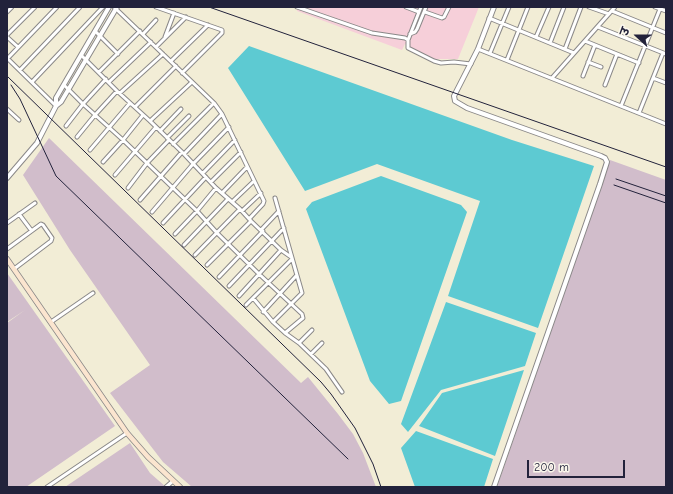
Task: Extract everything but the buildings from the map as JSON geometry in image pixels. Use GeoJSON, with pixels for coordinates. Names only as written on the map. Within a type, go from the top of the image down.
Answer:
{"type":"FeatureCollection","features":[{"type":"Feature","properties":{"kind":"main road"},"geometry":{"type":"LineString","coordinates":[[7,259],[127,433],[148,457],[180,487]]}},
{"type":"Feature","properties":{"kind":"street"},"geometry":{"type":"LineString","coordinates":[[7,12],[12,7]]}},
{"type":"Feature","properties":{"kind":"street"},"geometry":{"type":"LineString","coordinates":[[18,48],[7,36],[35,7]]}},
{"type":"Feature","properties":{"kind":"street"},"geometry":{"type":"LineString","coordinates":[[56,106],[7,58],[57,7]]}},
{"type":"Feature","properties":{"kind":"street"},"geometry":{"type":"LineString","coordinates":[[20,70],[80,7]]}},
{"type":"Feature","properties":{"kind":"street"},"geometry":{"type":"LineString","coordinates":[[32,82],[103,7]]}},
{"type":"Feature","properties":{"kind":"street"},"geometry":{"type":"LineString","coordinates":[[56,106],[55,100],[109,7]]}},
{"type":"Feature","properties":{"kind":"street"},"geometry":{"type":"LineString","coordinates":[[7,178],[37,143],[56,106],[61,102],[69,89],[116,7],[214,103],[229,127],[247,168],[261,193],[264,203],[229,243],[207,265]]}},
{"type":"Feature","properties":{"kind":"street"},"geometry":{"type":"LineString","coordinates":[[156,7],[220,29],[222,32],[182,73]]}},
{"type":"Feature","properties":{"kind":"street"},"geometry":{"type":"LineString","coordinates":[[297,7],[372,33],[401,37],[408,40]]}},
{"type":"Feature","properties":{"kind":"street"},"geometry":{"type":"LineString","coordinates":[[406,7],[420,9],[408,40],[408,48],[441,63],[454,62],[471,64]]}},
{"type":"Feature","properties":{"kind":"street"},"geometry":{"type":"LineString","coordinates":[[410,34],[415,32],[417,29],[426,7]]}},
{"type":"Feature","properties":{"kind":"street"},"geometry":{"type":"LineString","coordinates":[[424,12],[442,18],[449,7]]}},
{"type":"Feature","properties":{"kind":"street"},"geometry":{"type":"LineString","coordinates":[[494,7],[471,64],[454,96],[457,104],[601,156],[605,158],[607,162],[494,487]]}},
{"type":"Feature","properties":{"kind":"street"},"geometry":{"type":"LineString","coordinates":[[490,53],[509,7]]}},
{"type":"Feature","properties":{"kind":"street"},"geometry":{"type":"LineString","coordinates":[[507,60],[528,7]]}},
{"type":"Feature","properties":{"kind":"street"},"geometry":{"type":"LineString","coordinates":[[536,37],[549,7]]}},
{"type":"Feature","properties":{"kind":"street"},"geometry":{"type":"LineString","coordinates":[[550,43],[564,7]]}},
{"type":"Feature","properties":{"kind":"street"},"geometry":{"type":"LineString","coordinates":[[565,49],[582,7]]}},
{"type":"Feature","properties":{"kind":"street"},"geometry":{"type":"LineString","coordinates":[[589,7],[609,14]]}},
{"type":"Feature","properties":{"kind":"street"},"geometry":{"type":"LineString","coordinates":[[552,78],[615,7]]}},
{"type":"Feature","properties":{"kind":"street"},"geometry":{"type":"LineString","coordinates":[[655,7],[666,12]]}},
{"type":"Feature","properties":{"kind":"street"},"geometry":{"type":"LineString","coordinates":[[621,106],[660,9]]}},
{"type":"Feature","properties":{"kind":"street"},"geometry":{"type":"LineString","coordinates":[[612,11],[666,33]]}},
{"type":"Feature","properties":{"kind":"street"},"geometry":{"type":"LineString","coordinates":[[164,40],[174,13]]}},
{"type":"Feature","properties":{"kind":"street"},"geometry":{"type":"LineString","coordinates":[[156,47],[186,17]]}},
{"type":"Feature","properties":{"kind":"street"},"geometry":{"type":"LineString","coordinates":[[490,18],[574,53]]}},
{"type":"Feature","properties":{"kind":"street"},"geometry":{"type":"LineString","coordinates":[[143,34],[156,20]]}},
{"type":"Feature","properties":{"kind":"street"},"geometry":{"type":"LineString","coordinates":[[171,61],[208,25]]}},
{"type":"Feature","properties":{"kind":"street"},"geometry":{"type":"LineString","coordinates":[[598,27],[665,54],[653,78],[639,113]]}},
{"type":"Feature","properties":{"kind":"street"},"geometry":{"type":"LineString","coordinates":[[99,72],[140,31]]}},
{"type":"Feature","properties":{"kind":"street"},"geometry":{"type":"LineString","coordinates":[[95,32],[118,54]]}},
{"type":"Feature","properties":{"kind":"street"},"geometry":{"type":"LineString","coordinates":[[585,41],[639,63]]}},
{"type":"Feature","properties":{"kind":"street"},"geometry":{"type":"LineString","coordinates":[[109,82],[151,42]]}},
{"type":"Feature","properties":{"kind":"street"},"geometry":{"type":"LineString","coordinates":[[583,76],[594,45]]}},
{"type":"Feature","properties":{"kind":"street"},"geometry":{"type":"LineString","coordinates":[[478,48],[666,124]]}},
{"type":"Feature","properties":{"kind":"street"},"geometry":{"type":"LineString","coordinates":[[77,138],[95,114],[118,92],[163,54]]}},
{"type":"Feature","properties":{"kind":"street"},"geometry":{"type":"LineString","coordinates":[[605,85],[617,54]]}},
{"type":"Feature","properties":{"kind":"street"},"geometry":{"type":"LineString","coordinates":[[81,55],[183,153],[222,194],[241,210],[281,250],[292,258]]}},
{"type":"Feature","properties":{"kind":"street"},"geometry":{"type":"LineString","coordinates":[[588,62],[601,67]]}},
{"type":"Feature","properties":{"kind":"street"},"geometry":{"type":"LineString","coordinates":[[135,107],[176,66]]}},
{"type":"Feature","properties":{"kind":"street"},"geometry":{"type":"LineString","coordinates":[[653,78],[666,83]]}},
{"type":"Feature","properties":{"kind":"street"},"geometry":{"type":"LineString","coordinates":[[66,126],[82,104],[106,79]]}},
{"type":"Feature","properties":{"kind":"street"},"geometry":{"type":"LineString","coordinates":[[150,121],[192,82]]}},
{"type":"Feature","properties":{"kind":"street"},"geometry":{"type":"LineString","coordinates":[[64,84],[82,104],[95,114],[174,188],[217,233],[302,314],[303,316],[285,333]]}},
{"type":"Feature","properties":{"kind":"street"},"geometry":{"type":"LineString","coordinates":[[90,150],[130,103]]}},
{"type":"Feature","properties":{"kind":"street"},"geometry":{"type":"LineString","coordinates":[[173,144],[214,103]]}},
{"type":"Feature","properties":{"kind":"street"},"geometry":{"type":"LineString","coordinates":[[7,109],[19,120]]}},
{"type":"Feature","properties":{"kind":"street"},"geometry":{"type":"LineString","coordinates":[[160,131],[181,109]]}},
{"type":"Feature","properties":{"kind":"street"},"geometry":{"type":"LineString","coordinates":[[140,200],[161,176],[222,114]]}},
{"type":"Feature","properties":{"kind":"street"},"geometry":{"type":"LineString","coordinates":[[103,162],[143,115]]}},
{"type":"Feature","properties":{"kind":"street"},"geometry":{"type":"LineString","coordinates":[[128,188],[147,163],[189,116]]}},
{"type":"Feature","properties":{"kind":"street"},"geometry":{"type":"LineString","coordinates":[[115,175],[156,127]]}},
{"type":"Feature","properties":{"kind":"street"},"geometry":{"type":"LineString","coordinates":[[152,212],[193,164],[229,127]]}},
{"type":"Feature","properties":{"kind":"street"},"geometry":{"type":"LineString","coordinates":[[203,173],[235,140]]}},
{"type":"Feature","properties":{"kind":"street"},"geometry":{"type":"LineString","coordinates":[[211,182],[241,152]]}},
{"type":"Feature","properties":{"kind":"street"},"geometry":{"type":"LineString","coordinates":[[222,194],[247,168]]}},
{"type":"Feature","properties":{"kind":"street"},"geometry":{"type":"LineString","coordinates":[[164,222],[206,177]]}},
{"type":"Feature","properties":{"kind":"street"},"geometry":{"type":"LineString","coordinates":[[232,202],[254,181]]}},
{"type":"Feature","properties":{"kind":"street"},"geometry":{"type":"LineString","coordinates":[[175,234],[216,188]]}},
{"type":"Feature","properties":{"kind":"street"},"geometry":{"type":"LineString","coordinates":[[195,255],[241,210],[261,193]]}},
{"type":"Feature","properties":{"kind":"street"},"geometry":{"type":"LineString","coordinates":[[273,322],[302,293],[275,198]]}},
{"type":"Feature","properties":{"kind":"street"},"geometry":{"type":"LineString","coordinates":[[184,245],[228,199]]}},
{"type":"Feature","properties":{"kind":"street"},"geometry":{"type":"LineString","coordinates":[[7,223],[35,203]]}},
{"type":"Feature","properties":{"kind":"street"},"geometry":{"type":"LineString","coordinates":[[219,277],[279,211]]}},
{"type":"Feature","properties":{"kind":"street"},"geometry":{"type":"LineString","coordinates":[[19,214],[31,230]]}},
{"type":"Feature","properties":{"kind":"street"},"geometry":{"type":"LineString","coordinates":[[7,249],[39,224],[42,224],[52,240],[14,269]]}},
{"type":"Feature","properties":{"kind":"street"},"geometry":{"type":"LineString","coordinates":[[229,286],[284,228]]}},
{"type":"Feature","properties":{"kind":"street"},"geometry":{"type":"LineString","coordinates":[[239,296],[281,250]]}},
{"type":"Feature","properties":{"kind":"street"},"geometry":{"type":"LineString","coordinates":[[246,306],[292,258]]}},
{"type":"Feature","properties":{"kind":"street"},"geometry":{"type":"LineString","coordinates":[[263,312],[296,276]]}},
{"type":"Feature","properties":{"kind":"street"},"geometry":{"type":"LineString","coordinates":[[51,322],[93,293]]}},
{"type":"Feature","properties":{"kind":"street"},"geometry":{"type":"LineString","coordinates":[[253,298],[263,312],[273,322],[311,354],[328,372],[342,392]]}},
{"type":"Feature","properties":{"kind":"street"},"geometry":{"type":"LineString","coordinates":[[299,343],[312,330]]}},
{"type":"Feature","properties":{"kind":"street"},"geometry":{"type":"LineString","coordinates":[[311,354],[322,343]]}},
{"type":"Feature","properties":{"kind":"street"},"geometry":{"type":"LineString","coordinates":[[47,487],[127,433]]}},
{"type":"Feature","properties":{"kind":"street"},"geometry":{"type":"LineString","coordinates":[[166,487],[173,481]]}},
{"type":"Feature","properties":{"kind":"shaded area"},"geometry":{"type":"Polygon","coordinates":[[[298,7],[479,7],[458,59],[433,59],[405,44],[402,50],[297,11],[298,7]]]}},
{"type":"Feature","properties":{"kind":"shaded area"},"geometry":{"type":"Polygon","coordinates":[[[49,138],[301,383],[308,377],[353,434],[363,453],[376,487],[192,487],[163,462],[110,393],[150,365],[70,250],[23,175],[49,138]]]}},
{"type":"Feature","properties":{"kind":"shaded area"},"geometry":{"type":"Polygon","coordinates":[[[610,160],[666,180],[666,487],[497,487],[610,160]]]}},
{"type":"Feature","properties":{"kind":"shaded area"},"geometry":{"type":"Polygon","coordinates":[[[7,273],[115,426],[26,487],[7,487],[7,323],[25,310],[7,322],[7,273]]]}},
{"type":"Feature","properties":{"kind":"shaded area"},"geometry":{"type":"Polygon","coordinates":[[[130,443],[150,473],[166,487],[65,487],[130,443]]]}},
{"type":"Feature","properties":{"kind":"water"},"geometry":{"type":"Polygon","coordinates":[[[249,46],[512,140],[594,166],[538,328],[448,296],[480,201],[377,164],[305,191],[228,68],[249,46]]]}},
{"type":"Feature","properties":{"kind":"water"},"geometry":{"type":"Polygon","coordinates":[[[381,176],[461,205],[467,212],[401,401],[389,404],[370,381],[306,209],[312,202],[381,176]]]}},
{"type":"Feature","properties":{"kind":"water"},"geometry":{"type":"Polygon","coordinates":[[[446,302],[536,333],[525,366],[441,390],[408,432],[401,424],[446,302]]]}},
{"type":"Feature","properties":{"kind":"water"},"geometry":{"type":"Polygon","coordinates":[[[524,370],[495,456],[419,426],[442,393],[524,370]]]}},
{"type":"Feature","properties":{"kind":"water"},"geometry":{"type":"Polygon","coordinates":[[[416,431],[493,459],[484,487],[415,487],[401,448],[416,431]]]}},
{"type":"Feature","properties":{"kind":"railway"},"geometry":{"type":"LineString","coordinates":[[209,7],[666,167]]}},
{"type":"Feature","properties":{"kind":"railway"},"geometry":{"type":"LineString","coordinates":[[7,76],[321,382],[355,428],[373,464],[381,487]]}},
{"type":"Feature","properties":{"kind":"railway"},"geometry":{"type":"LineString","coordinates":[[11,85],[20,99],[56,176],[348,459]]}},
{"type":"Feature","properties":{"kind":"railway"},"geometry":{"type":"LineString","coordinates":[[616,179],[666,196]]}},
{"type":"Feature","properties":{"kind":"railway"},"geometry":{"type":"LineString","coordinates":[[614,185],[666,203]]}}]}
